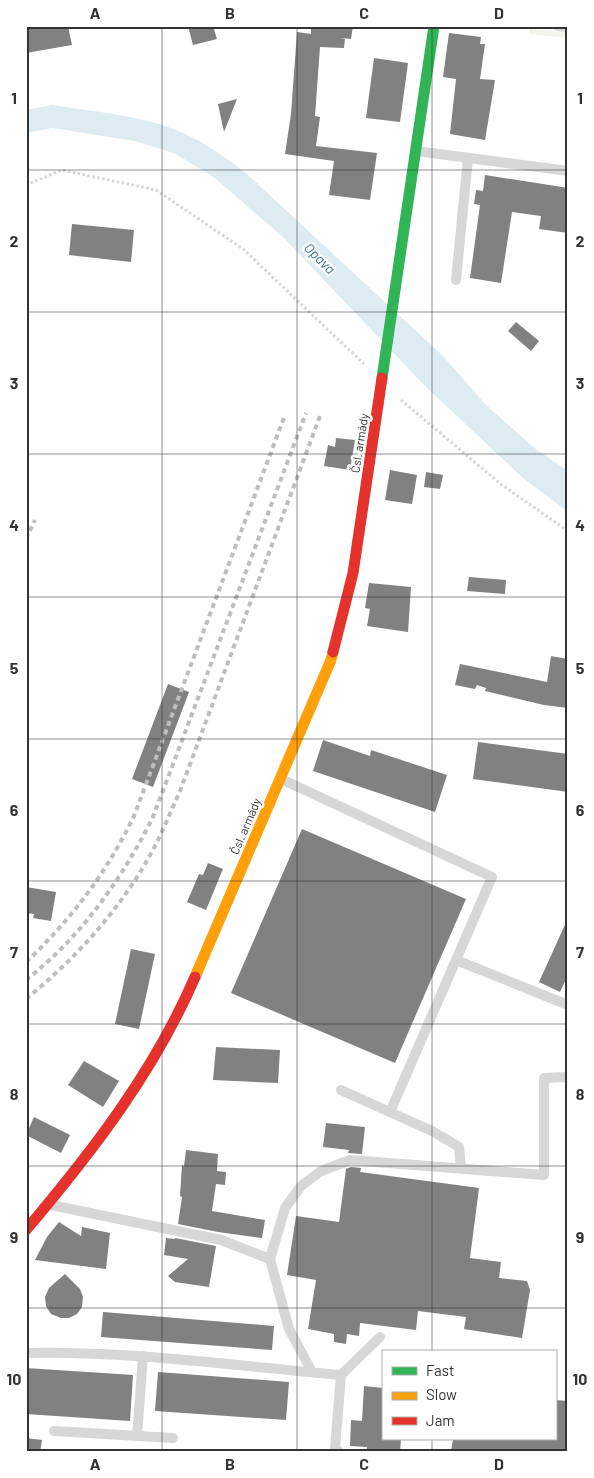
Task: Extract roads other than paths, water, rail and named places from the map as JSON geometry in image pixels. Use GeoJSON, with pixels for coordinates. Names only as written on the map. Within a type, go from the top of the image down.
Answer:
{"type":"FeatureCollection","features":[{"type":"Feature","properties":{"kind":"main road"},"geometry":{"type":"LineString","coordinates":[[415,150],[434,26]]}},
{"type":"Feature","properties":{"kind":"main road","name":"Čsl. armády"},"geometry":{"type":"LineString","coordinates":[[26,1230],[105,1133],[168,1033],[193,982],[331,660],[353,573],[415,150]]}},
{"type":"Feature","properties":{"kind":"lane"},"geometry":{"type":"LineString","coordinates":[[558,26],[568,28]]}},
{"type":"Feature","properties":{"kind":"lane"},"geometry":{"type":"LineString","coordinates":[[415,150],[568,171]]}},
{"type":"Feature","properties":{"kind":"lane"},"geometry":{"type":"LineString","coordinates":[[456,280],[468,158]]}},
{"type":"Feature","properties":{"kind":"lane"},"geometry":{"type":"LineString","coordinates":[[280,779],[492,876],[390,1112]]}},
{"type":"Feature","properties":{"kind":"lane"},"geometry":{"type":"LineString","coordinates":[[456,960],[568,1005]]}},
{"type":"Feature","properties":{"kind":"lane"},"geometry":{"type":"LineString","coordinates":[[312,1372],[289,1329],[270,1259],[285,1208],[301,1186],[321,1171],[350,1160],[544,1175],[544,1078],[568,1077]]}},
{"type":"Feature","properties":{"kind":"lane"},"geometry":{"type":"LineString","coordinates":[[342,1090],[434,1132],[459,1147],[461,1168]]}},
{"type":"Feature","properties":{"kind":"lane"},"geometry":{"type":"LineString","coordinates":[[47,1204],[221,1240],[270,1259]]}},
{"type":"Feature","properties":{"kind":"lane"},"geometry":{"type":"LineString","coordinates":[[339,1452],[335,1448],[341,1374],[380,1337]]}},
{"type":"Feature","properties":{"kind":"lane"},"geometry":{"type":"LineString","coordinates":[[26,1354],[76,1352],[143,1356],[341,1374]]}},
{"type":"Feature","properties":{"kind":"lane"},"geometry":{"type":"LineString","coordinates":[[137,1436],[143,1356]]}},
{"type":"Feature","properties":{"kind":"lane"},"geometry":{"type":"LineString","coordinates":[[54,1431],[174,1438]]}},
{"type":"Feature","properties":{"kind":"water","name":"Opava"},"geometry":{"type":"Polygon","coordinates":[[[52,105],[135,118],[168,127],[217,152],[248,175],[443,356],[485,404],[533,447],[568,471],[568,512],[523,478],[427,388],[284,238],[215,178],[176,154],[135,141],[52,128],[26,133],[26,110],[52,105]]]}},
{"type":"Feature","properties":{"kind":"railway"},"geometry":{"type":"LineString","coordinates":[[26,980],[65,945],[98,906],[128,863],[153,817],[306,413]]}},
{"type":"Feature","properties":{"kind":"railway"},"geometry":{"type":"LineString","coordinates":[[26,962],[58,929],[87,894],[112,857],[134,816],[285,415]]}},
{"type":"Feature","properties":{"kind":"railway"},"geometry":{"type":"LineString","coordinates":[[26,999],[62,968],[94,934],[124,897],[158,841],[180,791],[320,416]]}},
{"type":"Feature","properties":{"kind":"railway"},"geometry":{"type":"LineString","coordinates":[[26,539],[35,520]]}}]}
